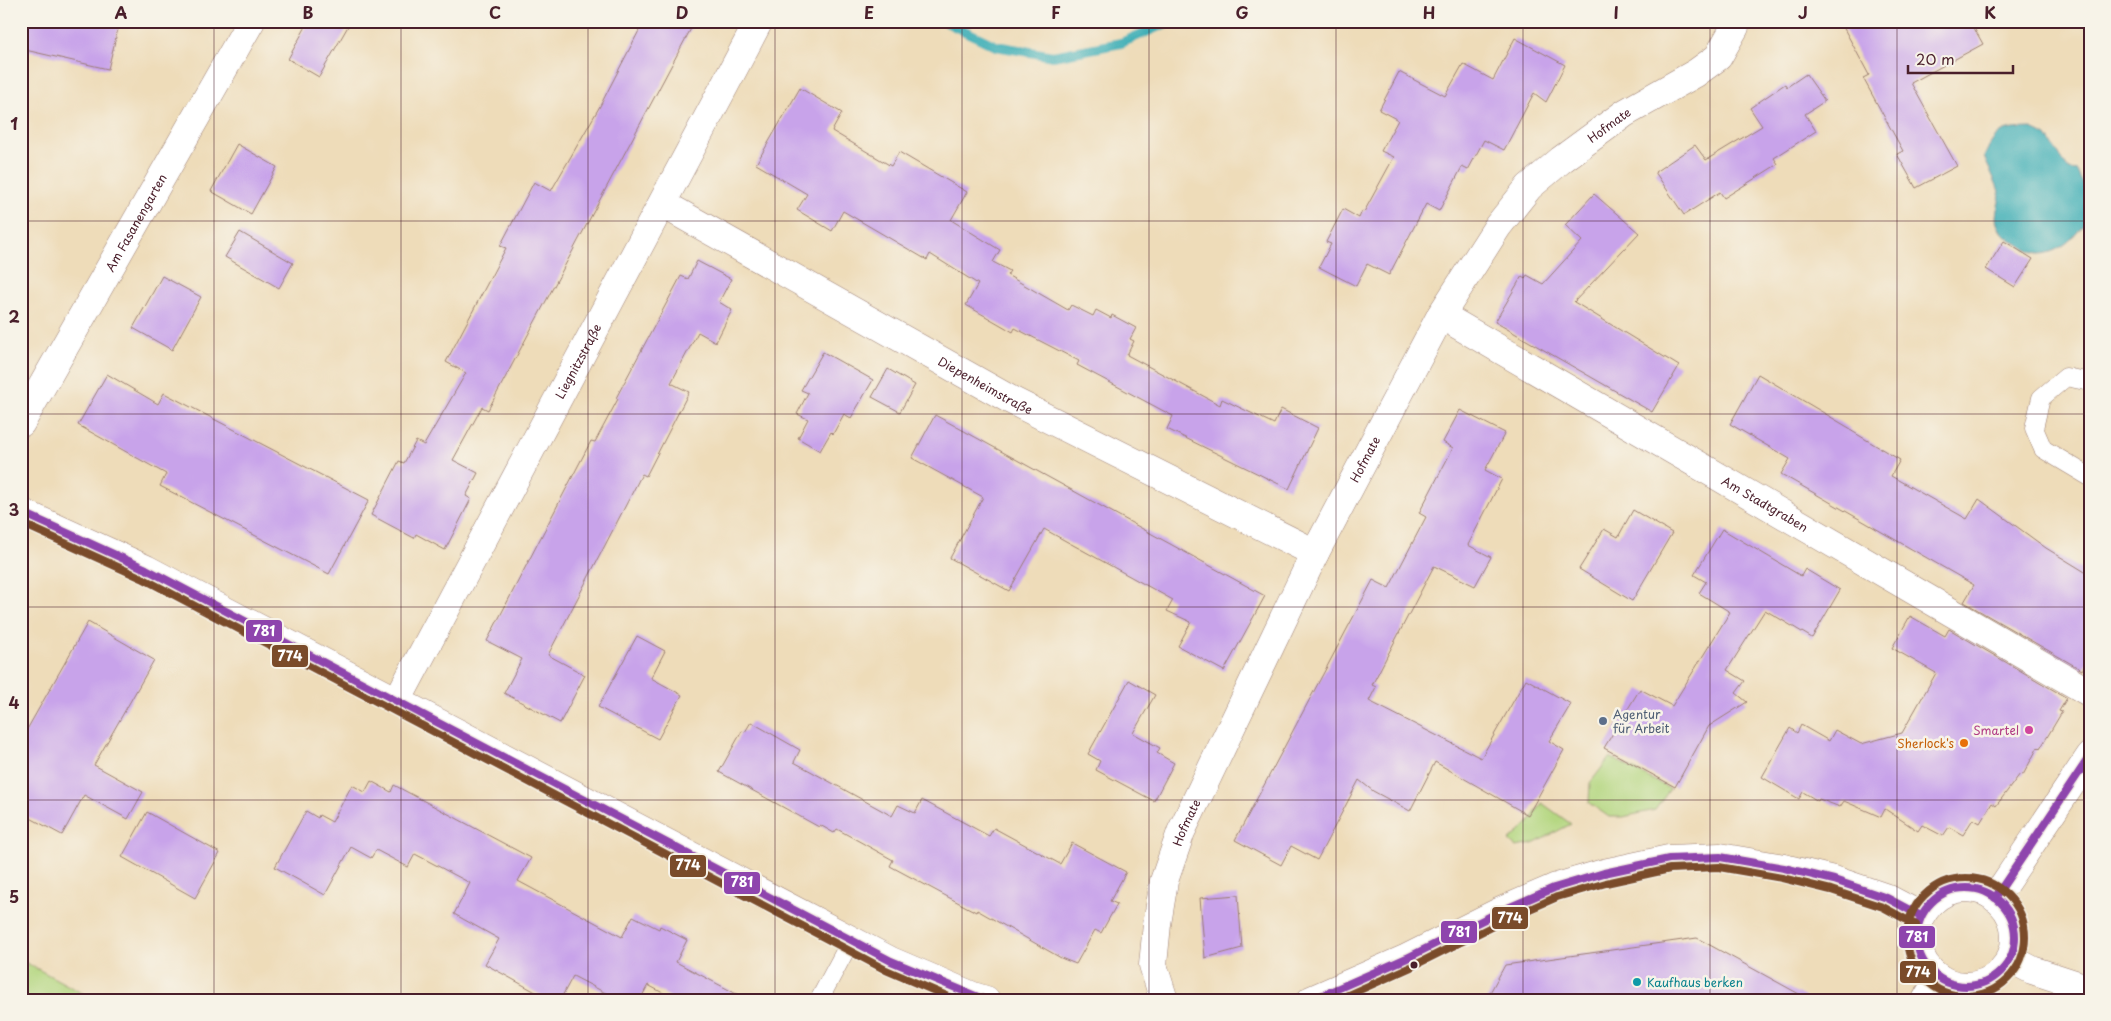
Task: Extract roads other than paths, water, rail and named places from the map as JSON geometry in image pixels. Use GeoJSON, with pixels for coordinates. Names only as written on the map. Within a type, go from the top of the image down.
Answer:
{"type":"FeatureCollection","features":[{"type":"Feature","properties":{"kind":"street","name":"Am Fasanengarten"},"geometry":{"type":"LineString","coordinates":[[21,423],[251,21]]}},
{"type":"Feature","properties":{"kind":"street","name":"Liegnitzstraße"},"geometry":{"type":"LineString","coordinates":[[397,701],[759,21]]}},
{"type":"Feature","properties":{"kind":"street","name":"Hofmate"},"geometry":{"type":"LineString","coordinates":[[1164,1000],[1154,965],[1157,924],[1164,881],[1181,832],[1315,553],[1441,316],[1498,226],[1529,188],[1561,160],[1625,113],[1696,73],[1718,57],[1735,27],[1735,21]]}},
{"type":"Feature","properties":{"kind":"street","name":"Diepenheimstraße"},"geometry":{"type":"LineString","coordinates":[[663,204],[1011,400],[1315,553]]}},
{"type":"Feature","properties":{"kind":"street","name":"Am Stadtgraben"},"geometry":{"type":"LineString","coordinates":[[1441,316],[2090,693]]}},
{"type":"Feature","properties":{"kind":"street"},"geometry":{"type":"LineString","coordinates":[[21,512],[146,569],[890,960],[986,1000]]}},
{"type":"Feature","properties":{"kind":"street"},"geometry":{"type":"LineString","coordinates":[[1995,898],[2090,756]]}},
{"type":"Feature","properties":{"kind":"street"},"geometry":{"type":"LineString","coordinates":[[1311,1000],[1407,958],[1554,888],[1604,873],[1669,859],[1720,857],[1784,868],[1834,880],[1887,898],[1921,916]]}},
{"type":"Feature","properties":{"kind":"street"},"geometry":{"type":"LineString","coordinates":[[1972,888],[1989,893],[1995,898],[2004,905],[2013,921],[2016,938],[2010,959],[2002,972],[1987,982],[1969,987],[1951,984],[1932,989],[1916,945],[1917,926],[1921,916],[1937,896],[1954,889],[1972,888]]}},
{"type":"Feature","properties":{"kind":"street"},"geometry":{"type":"LineString","coordinates":[[2010,959],[2032,970],[2090,989]]}},
{"type":"Feature","properties":{"kind":"lane"},"geometry":{"type":"LineString","coordinates":[[2090,382],[2066,377],[2041,398],[2034,428],[2044,450],[2090,477]]}},
{"type":"Feature","properties":{"kind":"lane"},"geometry":{"type":"LineString","coordinates":[[819,1000],[851,940]]}},
{"type":"Feature","properties":{"kind":"water"},"geometry":{"type":"Polygon","coordinates":[[[2030,128],[2047,136],[2069,170],[2077,171],[2089,200],[2088,213],[2073,238],[2057,249],[2039,254],[2033,253],[2009,239],[1998,226],[1996,213],[2000,196],[1984,157],[1996,136],[2006,130],[2030,128]]]}},
{"type":"Feature","properties":{"kind":"waterway"},"geometry":{"type":"LineString","coordinates":[[944,21],[996,46],[1053,56],[1121,43],[1171,21]]}},
{"type":"Feature","properties":{"kind":"place","name":"Agentur für Arbeit"},"geometry":{"type":"Point","coordinates":[1603,721]}},
{"type":"Feature","properties":{"kind":"place","name":"Smartel"},"geometry":{"type":"Point","coordinates":[2029,730]}},
{"type":"Feature","properties":{"kind":"place","name":"Sherlock's"},"geometry":{"type":"Point","coordinates":[1964,743]}},
{"type":"Feature","properties":{"kind":"place","name":"Kaufhaus berken"},"geometry":{"type":"Point","coordinates":[1637,982]}}]}
